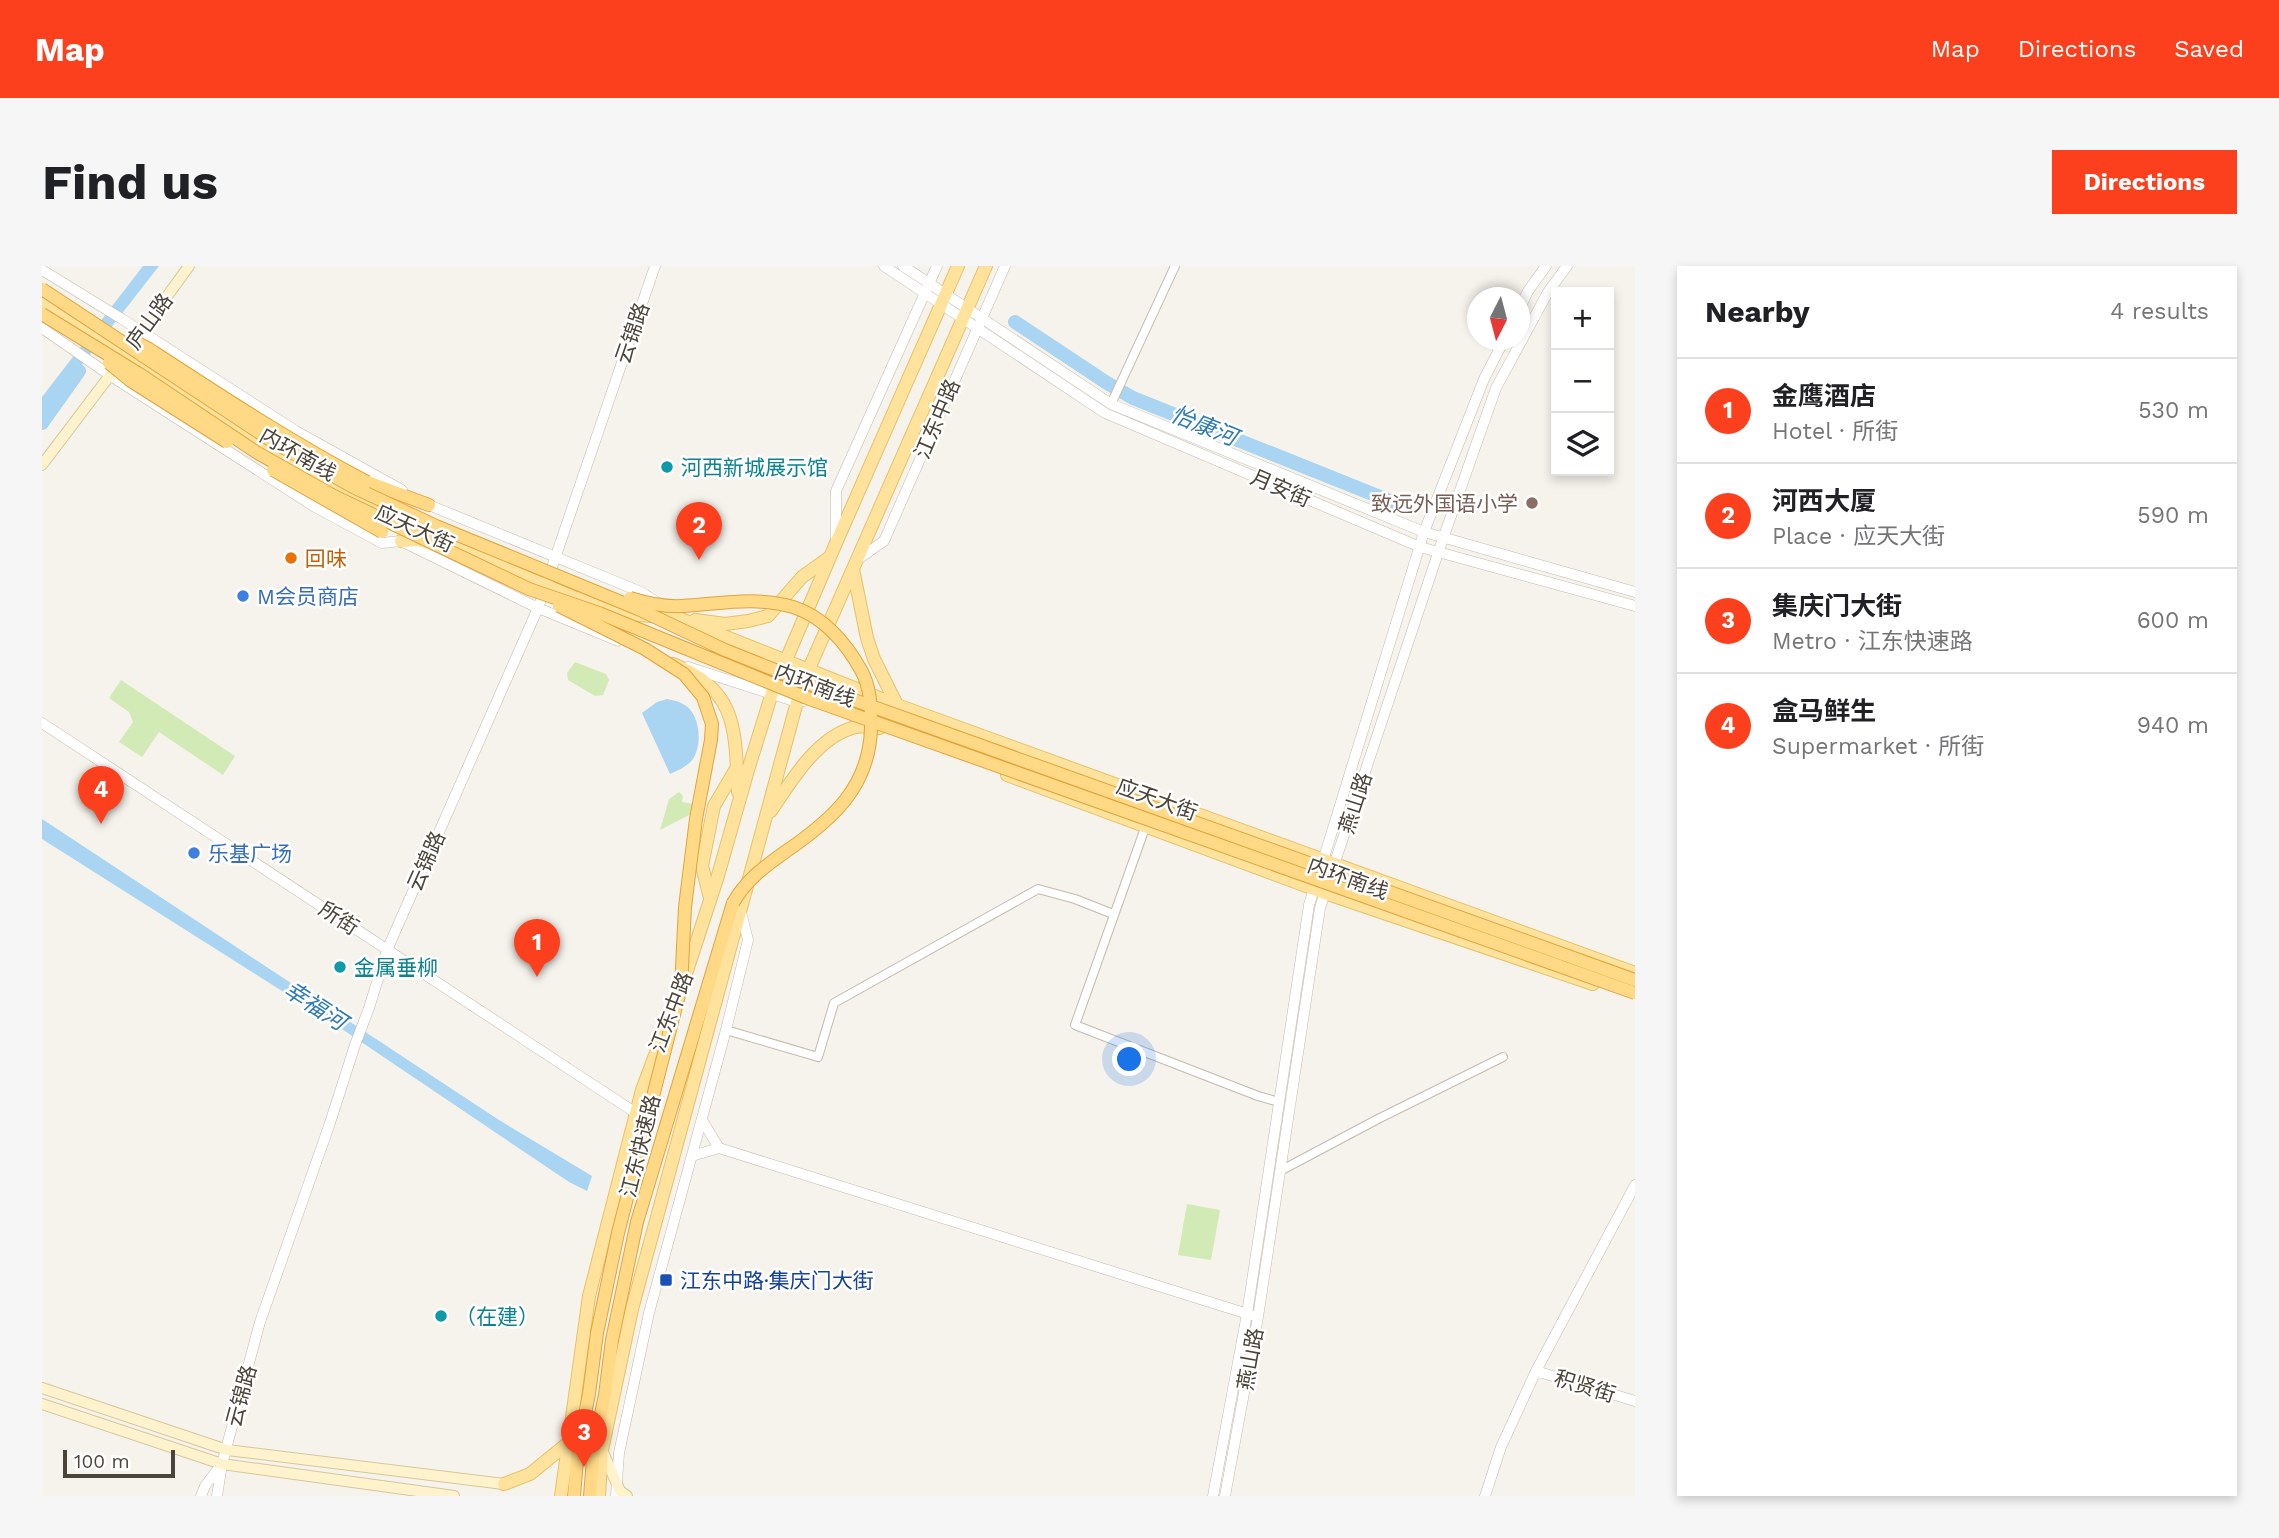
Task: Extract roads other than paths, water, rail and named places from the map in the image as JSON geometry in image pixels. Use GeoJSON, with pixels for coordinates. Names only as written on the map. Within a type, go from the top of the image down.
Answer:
{"type":"FeatureCollection","features":[{"type":"Feature","properties":{"kind":"highway","name":"内环南线"},"geometry":{"type":"LineString","coordinates":[[42,289],[275,443],[353,487],[436,526],[638,609],[725,650],[815,687],[1635,980]]}},
{"type":"Feature","properties":{"kind":"highway"},"geometry":{"type":"LineString","coordinates":[[75,310],[149,349],[308,451],[368,482],[429,505]]}},
{"type":"Feature","properties":{"kind":"highway","name":"内环南线"},"geometry":{"type":"LineString","coordinates":[[42,314],[141,375],[256,452],[334,496],[529,589],[599,613],[807,698],[1635,996]]}},
{"type":"Feature","properties":{"kind":"highway"},"geometry":{"type":"LineString","coordinates":[[61,327],[131,381],[304,490],[382,531],[416,529]]}},
{"type":"Feature","properties":{"kind":"highway"},"geometry":{"type":"LineString","coordinates":[[562,578],[643,602],[679,606],[750,600],[773,602],[796,608],[821,621],[852,653],[864,676],[871,698],[870,746],[860,779],[834,813],[786,852],[762,867],[742,888],[737,907]]}},
{"type":"Feature","properties":{"kind":"highway","name":"江东快速路"},"geometry":{"type":"LineString","coordinates":[[529,589],[645,649],[684,674],[703,697],[712,724],[685,907],[681,988],[618,1233],[597,1333],[589,1394],[578,1447],[574,1496]]}},
{"type":"Feature","properties":{"kind":"highway","name":"江东快速路"},"geometry":{"type":"LineString","coordinates":[[590,1496],[594,1447],[605,1395],[612,1340],[637,1222],[737,907]]}},
{"type":"Feature","properties":{"kind":"main road","name":"庐山路"},"geometry":{"type":"LineString","coordinates":[[42,465],[111,376],[189,266]]}},
{"type":"Feature","properties":{"kind":"main road","name":"江东中路"},"geometry":{"type":"LineString","coordinates":[[561,1496],[589,1296],[642,1090],[688,969],[772,693],[958,266]]}},
{"type":"Feature","properties":{"kind":"main road","name":"江东中路"},"geometry":{"type":"LineString","coordinates":[[599,1496],[602,1450],[632,1309],[737,907],[765,820],[801,689],[986,266]]}},
{"type":"Feature","properties":{"kind":"main road","name":"应天大街"},"geometry":{"type":"LineString","coordinates":[[42,297],[270,453],[346,495],[416,529],[801,689],[883,728],[1145,828],[1320,891],[1635,996]]}},
{"type":"Feature","properties":{"kind":"main road","name":"应天大街"},"geometry":{"type":"LineString","coordinates":[[42,304],[272,450],[348,492],[547,583],[630,614],[681,619],[897,705],[1635,973]]}},
{"type":"Feature","properties":{"kind":"main road"},"geometry":{"type":"LineString","coordinates":[[401,541],[418,540],[547,583]]}},
{"type":"Feature","properties":{"kind":"main road"},"geometry":{"type":"LineString","coordinates":[[681,619],[726,624],[768,616],[802,577],[830,556]]}},
{"type":"Feature","properties":{"kind":"main road"},"geometry":{"type":"LineString","coordinates":[[855,565],[867,638],[874,659],[897,705]]}},
{"type":"Feature","properties":{"kind":"main road"},"geometry":{"type":"LineString","coordinates":[[647,653],[694,672],[715,690],[728,709],[737,767],[738,804]]}},
{"type":"Feature","properties":{"kind":"main road"},"geometry":{"type":"LineString","coordinates":[[765,820],[785,790],[818,750],[836,736],[854,727],[883,728]]}},
{"type":"Feature","properties":{"kind":"main road"},"geometry":{"type":"LineString","coordinates":[[710,901],[702,866],[714,806],[737,767]]}},
{"type":"Feature","properties":{"kind":"main road"},"geometry":{"type":"LineString","coordinates":[[42,1388],[227,1450],[504,1485],[530,1474],[568,1443]]}},
{"type":"Feature","properties":{"kind":"main road"},"geometry":{"type":"LineString","coordinates":[[42,1404],[222,1464],[454,1496]]}},
{"type":"Feature","properties":{"kind":"main road"},"geometry":{"type":"LineString","coordinates":[[602,1450],[620,1491],[627,1496]]}},
{"type":"Feature","properties":{"kind":"street","name":"云锦路"},"geometry":{"type":"LineString","coordinates":[[217,1496],[222,1464],[260,1322],[387,950],[538,608],[655,266]]}},
{"type":"Feature","properties":{"kind":"street"},"geometry":{"type":"LineString","coordinates":[[884,266],[927,288]]}},
{"type":"Feature","properties":{"kind":"street"},"geometry":{"type":"LineString","coordinates":[[903,266],[927,288]]}},
{"type":"Feature","properties":{"kind":"street","name":"江东中路"},"geometry":{"type":"LineString","coordinates":[[836,543],[836,491],[937,266]]}},
{"type":"Feature","properties":{"kind":"street","name":"江东中路"},"geometry":{"type":"LineString","coordinates":[[855,565],[884,541],[1005,266]]}},
{"type":"Feature","properties":{"kind":"street"},"geometry":{"type":"LineString","coordinates":[[1111,404],[1175,266]]}},
{"type":"Feature","properties":{"kind":"street"},"geometry":{"type":"LineString","coordinates":[[1530,288],[1546,266]]}},
{"type":"Feature","properties":{"kind":"street","name":"燕山路"},"geometry":{"type":"LineString","coordinates":[[1329,861],[1496,388],[1548,292],[1567,266]]}},
{"type":"Feature","properties":{"kind":"street","name":"应天大街"},"geometry":{"type":"LineString","coordinates":[[42,270],[296,431],[429,505],[641,592],[681,619]]}},
{"type":"Feature","properties":{"kind":"street","name":"月安街"},"geometry":{"type":"LineString","coordinates":[[927,288],[1105,412],[1420,547],[1635,606]]}},
{"type":"Feature","properties":{"kind":"street"},"geometry":{"type":"LineString","coordinates":[[979,323],[1111,404],[1443,539],[1635,592]]}},
{"type":"Feature","properties":{"kind":"street","name":"应天大街"},"geometry":{"type":"LineString","coordinates":[[42,328],[111,376],[315,507],[382,543],[401,541],[538,608],[647,653],[797,702]]}},
{"type":"Feature","properties":{"kind":"street","name":"燕山路"},"geometry":{"type":"LineString","coordinates":[[1225,1496],[1258,1317],[1320,908],[1320,891],[1424,532],[1484,379],[1499,350]]}},
{"type":"Feature","properties":{"kind":"street"},"geometry":{"type":"LineString","coordinates":[[797,702],[816,698]]}},
{"type":"Feature","properties":{"kind":"street","name":"所街"},"geometry":{"type":"LineString","coordinates":[[42,723],[636,1113]]}},
{"type":"Feature","properties":{"kind":"street"},"geometry":{"type":"LineString","coordinates":[[1145,828],[1075,1025],[1279,1102]]}},
{"type":"Feature","properties":{"kind":"street"},"geometry":{"type":"LineString","coordinates":[[726,1030],[818,1057],[834,1003],[1038,889],[1113,914]]}},
{"type":"Feature","properties":{"kind":"street","name":"燕山路"},"geometry":{"type":"LineString","coordinates":[[1213,1496],[1247,1314],[1309,905],[1320,891]]}},
{"type":"Feature","properties":{"kind":"street","name":"江东中路"},"geometry":{"type":"LineString","coordinates":[[615,1496],[619,1453],[649,1313],[748,940],[737,907]]}},
{"type":"Feature","properties":{"kind":"street"},"geometry":{"type":"LineString","coordinates":[[1280,1171],[1503,1057]]}},
{"type":"Feature","properties":{"kind":"street"},"geometry":{"type":"LineString","coordinates":[[702,1120],[719,1148]]}},
{"type":"Feature","properties":{"kind":"street"},"geometry":{"type":"LineString","coordinates":[[692,1156],[719,1148],[1258,1317]]}},
{"type":"Feature","properties":{"kind":"street"},"geometry":{"type":"LineString","coordinates":[[1485,1496],[1501,1447],[1536,1371],[1635,1185]]}},
{"type":"Feature","properties":{"kind":"street","name":"积贤街"},"geometry":{"type":"LineString","coordinates":[[1536,1371],[1635,1401]]}},
{"type":"Feature","properties":{"kind":"street","name":"云锦路"},"geometry":{"type":"LineString","coordinates":[[201,1496],[205,1486],[222,1464]]}},
{"type":"Feature","properties":{"kind":"water"},"geometry":{"type":"Polygon","coordinates":[[[143,266],[159,266],[42,416],[42,397],[143,266]]]}},
{"type":"Feature","properties":{"kind":"water"},"geometry":{"type":"Polygon","coordinates":[[[667,699],[689,708],[696,721],[699,737],[693,759],[670,774],[642,713],[657,702],[667,699]]]}},
{"type":"Feature","properties":{"kind":"water","name":"幸福河"},"geometry":{"type":"Polygon","coordinates":[[[42,819],[499,1120],[592,1176],[587,1191],[569,1182],[342,1029],[42,839],[42,819]]]}},
{"type":"Feature","properties":{"kind":"waterway","name":"怡康河"},"geometry":{"type":"LineString","coordinates":[[1015,322],[1133,398],[1405,507]]}},
{"type":"Feature","properties":{"kind":"waterway"},"geometry":{"type":"LineString","coordinates":[[42,423],[79,371]]}},
{"type":"Feature","properties":{"kind":"place","name":"河西新城展示馆"},"geometry":{"type":"Point","coordinates":[667,467]}},
{"type":"Feature","properties":{"kind":"place","name":"致远外国语小学"},"geometry":{"type":"Point","coordinates":[1532,503]}},
{"type":"Feature","properties":{"kind":"place","name":"回味"},"geometry":{"type":"Point","coordinates":[291,558]}},
{"type":"Feature","properties":{"kind":"place","name":"河西大厦"},"geometry":{"type":"Point","coordinates":[699,560]}},
{"type":"Feature","properties":{"kind":"place","name":"M会员商店"},"geometry":{"type":"Point","coordinates":[243,596]}},
{"type":"Feature","properties":{"kind":"place","name":"盒马鲜生"},"geometry":{"type":"Point","coordinates":[101,824]}},
{"type":"Feature","properties":{"kind":"place","name":"乐基广场"},"geometry":{"type":"Point","coordinates":[194,853]}},
{"type":"Feature","properties":{"kind":"place","name":"金属垂柳"},"geometry":{"type":"Point","coordinates":[340,967]}},
{"type":"Feature","properties":{"kind":"place","name":"金鹰酒店"},"geometry":{"type":"Point","coordinates":[537,977]}},
{"type":"Feature","properties":{"kind":"place","name":"江东中路·集庆门大街"},"geometry":{"type":"Point","coordinates":[666,1280]}},
{"type":"Feature","properties":{"kind":"place","name":"（在建）"},"geometry":{"type":"Point","coordinates":[441,1316]}},
{"type":"Feature","properties":{"kind":"place","name":"集庆门大街"},"geometry":{"type":"Point","coordinates":[584,1467]}}]}
